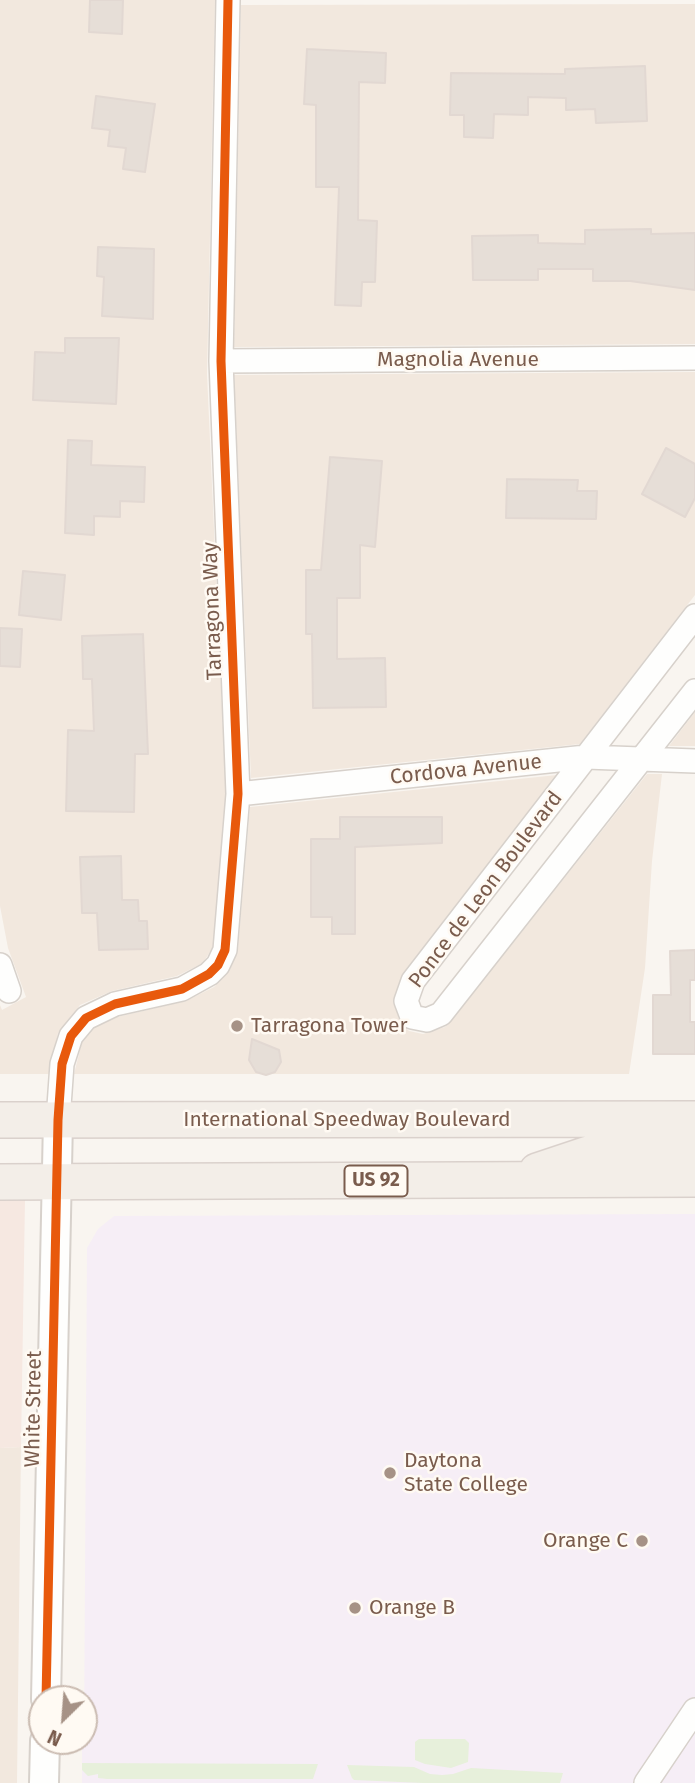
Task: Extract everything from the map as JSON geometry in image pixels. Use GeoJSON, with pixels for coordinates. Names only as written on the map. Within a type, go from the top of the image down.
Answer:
{"type":"FeatureCollection","features":[{"type":"Feature","properties":{"kind":"main road","name":"International Speedway Boulevard"},"geometry":{"type":"LineString","coordinates":[[0,1120],[695,1119]]}},
{"type":"Feature","properties":{"kind":"main road"},"geometry":{"type":"LineString","coordinates":[[518,1180],[573,1157],[588,1154],[695,1154]]}},
{"type":"Feature","properties":{"kind":"main road","name":"US 92"},"geometry":{"type":"LineString","coordinates":[[0,1182],[695,1179]]}},
{"type":"Feature","properties":{"kind":"street","name":"Tarragona Way"},"geometry":{"type":"LineString","coordinates":[[58,1120],[62,1064],[71,1036],[86,1018],[115,1004],[182,989],[209,974],[219,965],[225,950],[239,794],[221,361],[228,0]]}},
{"type":"Feature","properties":{"kind":"street","name":"Magnolia Avenue"},"geometry":{"type":"LineString","coordinates":[[221,361],[695,358]]}},
{"type":"Feature","properties":{"kind":"street","name":"Ponce de Leon Boulevard"},"geometry":{"type":"LineString","coordinates":[[695,616],[413,981],[406,1001],[412,1017],[427,1020],[441,1014],[695,691]]}},
{"type":"Feature","properties":{"kind":"street","name":"Cordova Avenue"},"geometry":{"type":"LineString","coordinates":[[239,794],[586,757],[695,761]]}},
{"type":"Feature","properties":{"kind":"street"},"geometry":{"type":"LineString","coordinates":[[0,965],[9,991]]}},
{"type":"Feature","properties":{"kind":"street","name":"White Street"},"geometry":{"type":"LineString","coordinates":[[46,1685],[58,1120]]}},
{"type":"Feature","properties":{"kind":"street"},"geometry":{"type":"LineString","coordinates":[[646,1783],[695,1710]]}},
{"type":"Feature","properties":{"kind":"street"},"geometry":{"type":"LineString","coordinates":[[44,1783],[45,1755]]}},
{"type":"Feature","properties":{"kind":"shaded area"},"geometry":{"type":"Polygon","coordinates":[[[0,0],[215,0],[207,374],[226,795],[213,947],[203,963],[177,976],[112,991],[80,1005],[58,1033],[49,1074],[0,1074],[0,1005],[2,1010],[26,997],[8,948],[0,906],[0,0]]]}},
{"type":"Feature","properties":{"kind":"shaded area"},"geometry":{"type":"Polygon","coordinates":[[[695,4],[695,344],[234,347],[241,5],[695,4]]]}},
{"type":"Feature","properties":{"kind":"shaded area"},"geometry":{"type":"Polygon","coordinates":[[[695,372],[695,595],[580,744],[251,778],[234,375],[695,372]]]}},
{"type":"Feature","properties":{"kind":"shaded area"},"geometry":{"type":"Polygon","coordinates":[[[695,712],[695,746],[669,746],[695,712]]]}},
{"type":"Feature","properties":{"kind":"shaded area"},"geometry":{"type":"Polygon","coordinates":[[[647,774],[662,774],[652,861],[645,968],[629,1074],[74,1074],[82,1042],[93,1028],[117,1017],[186,1001],[214,987],[230,970],[238,949],[250,807],[557,775],[402,976],[394,1000],[400,1023],[409,1031],[423,1034],[445,1027],[450,1022],[647,774]]]}},
{"type":"Feature","properties":{"kind":"shaded area"},"geometry":{"type":"Polygon","coordinates":[[[0,1198],[25,1199],[21,1447],[0,1448],[0,1198]]]}},
{"type":"Feature","properties":{"kind":"shaded area","name":"Daytona State College"},"geometry":{"type":"Polygon","coordinates":[[[695,1214],[695,1783],[82,1783],[82,1755],[98,1755],[98,1685],[84,1685],[87,1248],[98,1229],[114,1216],[695,1214]]]}},
{"type":"Feature","properties":{"kind":"shaded area"},"geometry":{"type":"Polygon","coordinates":[[[21,1447],[17,1783],[0,1783],[0,1448],[21,1447]]]}},
{"type":"Feature","properties":{"kind":"green space"},"geometry":{"type":"Polygon","coordinates":[[[419,1739],[465,1739],[469,1743],[468,1762],[451,1768],[415,1760],[415,1742],[419,1739]]]}},
{"type":"Feature","properties":{"kind":"green space"},"geometry":{"type":"Polygon","coordinates":[[[82,1763],[318,1764],[313,1779],[107,1779],[98,1778],[98,1774],[88,1776],[82,1770],[82,1763]]]}},
{"type":"Feature","properties":{"kind":"green space"},"geometry":{"type":"Polygon","coordinates":[[[347,1765],[414,1767],[430,1774],[442,1775],[471,1768],[563,1773],[560,1783],[423,1783],[354,1780],[347,1765]]]}},
{"type":"Feature","properties":{"kind":"building"},"geometry":{"type":"Polygon","coordinates":[[[90,0],[123,0],[122,34],[89,32],[90,0]]]}},
{"type":"Feature","properties":{"kind":"building"},"geometry":{"type":"Polygon","coordinates":[[[307,49],[386,53],[385,83],[359,82],[358,220],[377,221],[375,282],[362,282],[361,306],[335,305],[339,187],[316,187],[316,105],[304,104],[307,49]]]}},
{"type":"Feature","properties":{"kind":"building"},"geometry":{"type":"Polygon","coordinates":[[[645,66],[647,121],[596,123],[595,109],[566,110],[566,98],[528,97],[528,115],[494,114],[493,138],[464,137],[464,115],[450,115],[451,73],[565,74],[565,69],[645,66]]]}},
{"type":"Feature","properties":{"kind":"building"},"geometry":{"type":"Polygon","coordinates":[[[96,96],[155,104],[145,172],[123,169],[126,148],[108,146],[110,130],[92,128],[96,96]]]}},
{"type":"Feature","properties":{"kind":"building"},"geometry":{"type":"Polygon","coordinates":[[[651,229],[651,234],[695,233],[695,290],[630,281],[593,281],[593,269],[538,269],[538,280],[473,280],[472,236],[538,235],[538,243],[585,244],[585,230],[651,229]]]}},
{"type":"Feature","properties":{"kind":"building"},"geometry":{"type":"Polygon","coordinates":[[[98,247],[154,249],[153,319],[102,316],[104,277],[97,276],[98,247]]]}},
{"type":"Feature","properties":{"kind":"building"},"geometry":{"type":"Polygon","coordinates":[[[65,338],[119,338],[116,404],[33,400],[35,352],[65,353],[65,338]]]}},
{"type":"Feature","properties":{"kind":"building"},"geometry":{"type":"Polygon","coordinates":[[[68,440],[92,441],[91,465],[145,467],[144,502],[120,501],[120,517],[94,516],[94,535],[65,533],[68,440]]]}},
{"type":"Feature","properties":{"kind":"building"},"geometry":{"type":"Polygon","coordinates":[[[666,448],[695,464],[695,498],[685,517],[642,494],[666,448]]]}},
{"type":"Feature","properties":{"kind":"building"},"geometry":{"type":"Polygon","coordinates":[[[330,457],[382,461],[375,547],[360,545],[360,598],[337,598],[337,659],[385,658],[386,707],[313,708],[312,634],[306,634],[306,570],[321,570],[330,457]]]}},
{"type":"Feature","properties":{"kind":"building"},"geometry":{"type":"Polygon","coordinates":[[[507,479],[578,480],[577,491],[597,491],[596,519],[506,518],[507,479]]]}},
{"type":"Feature","properties":{"kind":"building"},"geometry":{"type":"Polygon","coordinates":[[[23,571],[65,575],[61,620],[19,615],[23,571]]]}},
{"type":"Feature","properties":{"kind":"building"},"geometry":{"type":"Polygon","coordinates":[[[0,628],[22,629],[20,667],[0,666],[0,628]]]}},
{"type":"Feature","properties":{"kind":"building"},"geometry":{"type":"Polygon","coordinates":[[[143,634],[148,754],[135,754],[134,812],[66,811],[68,730],[94,731],[92,679],[83,679],[82,636],[143,634]]]}},
{"type":"Feature","properties":{"kind":"building"},"geometry":{"type":"Polygon","coordinates":[[[340,817],[442,817],[442,843],[355,847],[355,934],[332,934],[332,917],[311,917],[311,839],[340,839],[340,817]]]}},
{"type":"Feature","properties":{"kind":"building"},"geometry":{"type":"Polygon","coordinates":[[[121,856],[122,900],[138,900],[139,921],[147,921],[148,949],[99,950],[97,913],[82,913],[80,857],[121,856]]]}},
{"type":"Feature","properties":{"kind":"building"},"geometry":{"type":"Polygon","coordinates":[[[695,950],[695,980],[690,980],[690,1022],[695,1022],[695,1054],[653,1054],[653,995],[671,995],[670,951],[695,950]]]}},
{"type":"Feature","properties":{"kind":"building"},"geometry":{"type":"Polygon","coordinates":[[[252,1039],[279,1050],[281,1062],[275,1072],[266,1075],[256,1072],[249,1060],[252,1039]]]}},
{"type":"Feature","properties":{"kind":"cycle path"},"geometry":{"type":"LineString","coordinates":[[46,1685],[58,1120],[62,1064],[71,1036],[86,1018],[115,1004],[182,989],[209,974],[218,965],[225,950],[238,794],[221,361],[228,0]]}},
{"type":"Feature","properties":{"kind":"place","name":"Tarragona Tower"},"geometry":{"type":"Point","coordinates":[237,1026]}},
{"type":"Feature","properties":{"kind":"place","name":"Daytona State College"},"geometry":{"type":"Point","coordinates":[390,1473]}},
{"type":"Feature","properties":{"kind":"place","name":"Orange C"},"geometry":{"type":"Point","coordinates":[642,1541]}},
{"type":"Feature","properties":{"kind":"place","name":"Orange B"},"geometry":{"type":"Point","coordinates":[355,1608]}}]}
